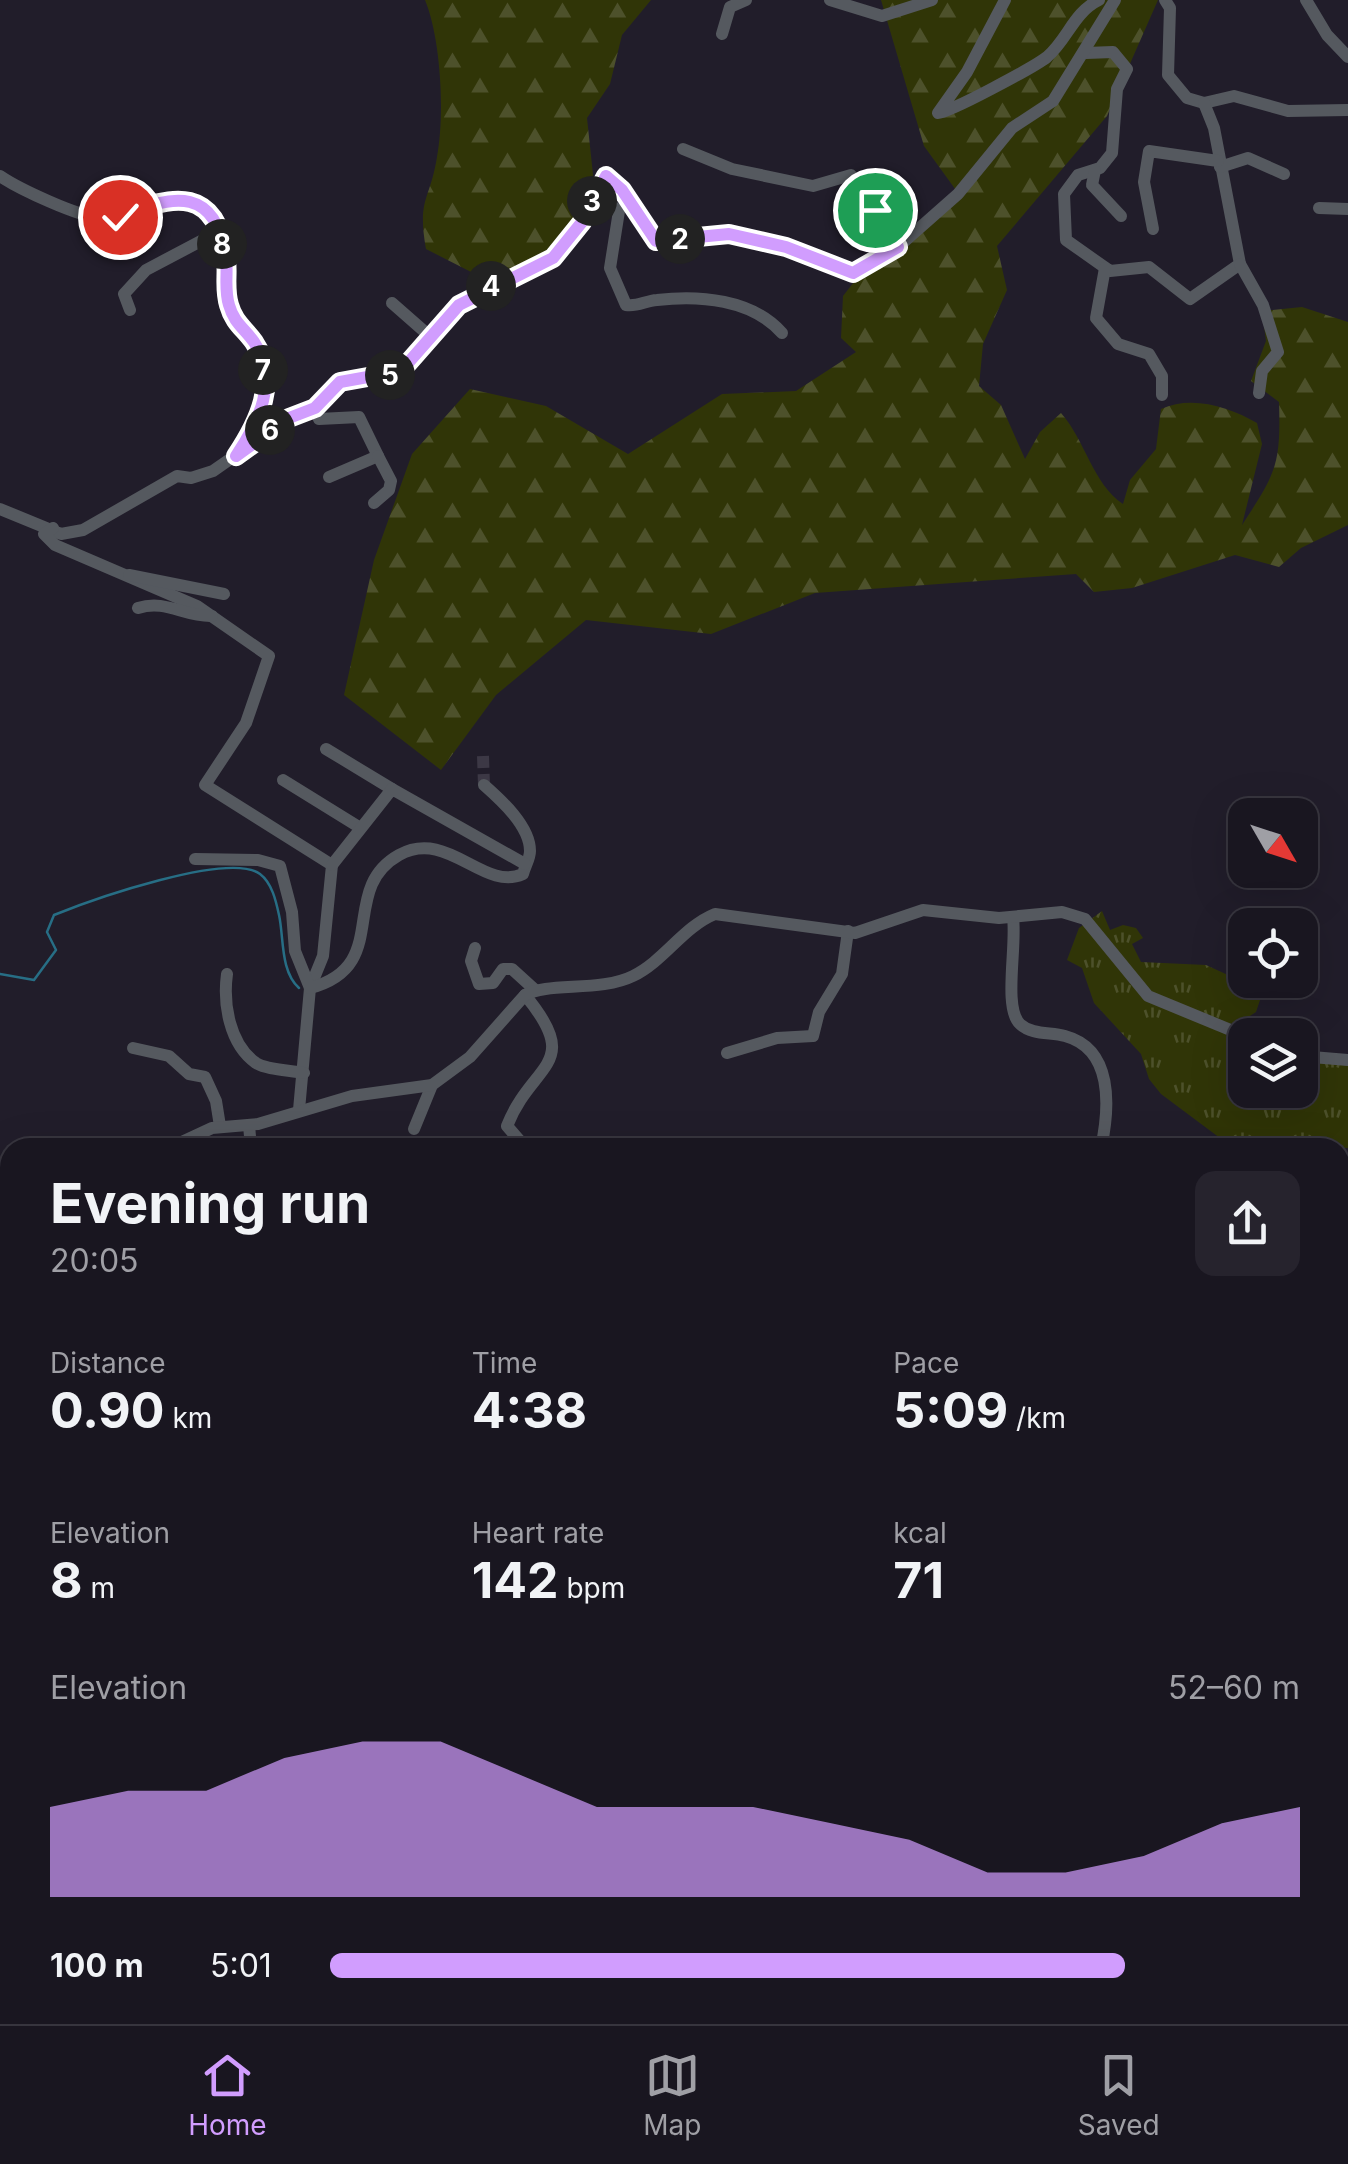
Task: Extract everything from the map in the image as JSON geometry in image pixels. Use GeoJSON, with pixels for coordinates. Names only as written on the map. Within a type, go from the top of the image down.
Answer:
{"type":"FeatureCollection","features":[{"type":"Feature","properties":{"kind":"street"},"geometry":{"type":"LineString","coordinates":[[722,34],[730,6],[746,0]]}},
{"type":"Feature","properties":{"kind":"street"},"geometry":{"type":"LineString","coordinates":[[830,0],[882,16],[932,0]]}},
{"type":"Feature","properties":{"kind":"street"},"geometry":{"type":"LineString","coordinates":[[1005,0],[976,58],[938,113],[963,107],[991,86],[1047,57],[1084,9],[1099,0]]}},
{"type":"Feature","properties":{"kind":"street"},"geometry":{"type":"LineString","coordinates":[[0,509],[60,534],[82,530],[178,476],[190,478],[214,471],[289,418],[315,408],[340,382],[401,371],[459,305],[553,258],[582,222],[606,176],[622,190],[656,241],[729,234],[786,247],[853,273],[898,247],[958,194],[1012,128],[1053,101],[1116,0]]}},
{"type":"Feature","properties":{"kind":"street"},"geometry":{"type":"LineString","coordinates":[[1164,0],[1170,8],[1168,74],[1187,98],[1204,103],[1234,96],[1288,111],[1348,110]]}},
{"type":"Feature","properties":{"kind":"street"},"geometry":{"type":"LineString","coordinates":[[1306,0],[1327,35],[1348,57]]}},
{"type":"Feature","properties":{"kind":"street"},"geometry":{"type":"LineString","coordinates":[[1086,53],[1114,52],[1127,69],[1117,89],[1116,140],[1104,164],[1069,183],[1061,203],[1069,245],[1105,268],[1150,267],[1190,298],[1240,264]]}},
{"type":"Feature","properties":{"kind":"street"},"geometry":{"type":"LineString","coordinates":[[1204,103],[1214,128],[1240,264],[1263,305],[1278,352],[1260,376],[1259,393]]}},
{"type":"Feature","properties":{"kind":"street"},"geometry":{"type":"LineString","coordinates":[[683,149],[732,170],[813,186],[852,175],[898,247]]}},
{"type":"Feature","properties":{"kind":"street"},"geometry":{"type":"LineString","coordinates":[[1153,229],[1144,182],[1149,151],[1219,164],[1248,158],[1284,174]]}},
{"type":"Feature","properties":{"kind":"street"},"geometry":{"type":"LineString","coordinates":[[1095,170],[1092,186],[1121,216]]}},
{"type":"Feature","properties":{"kind":"street"},"geometry":{"type":"LineString","coordinates":[[0,176],[97,218],[120,217],[146,205],[193,200],[207,207],[226,260],[229,306],[238,328],[252,340],[261,357],[266,397],[256,427],[236,456]]}},
{"type":"Feature","properties":{"kind":"street"},"geometry":{"type":"LineString","coordinates":[[595,194],[619,211],[610,268],[626,305],[693,298],[717,302],[764,315],[782,333]]}},
{"type":"Feature","properties":{"kind":"street"},"geometry":{"type":"LineString","coordinates":[[1318,208],[1348,209]]}},
{"type":"Feature","properties":{"kind":"street"},"geometry":{"type":"LineString","coordinates":[[130,310],[124,294],[146,270],[216,233]]}},
{"type":"Feature","properties":{"kind":"street"},"geometry":{"type":"LineString","coordinates":[[1105,268],[1096,318],[1118,344],[1148,354],[1162,376],[1162,395]]}},
{"type":"Feature","properties":{"kind":"street"},"geometry":{"type":"LineString","coordinates":[[392,303],[432,338]]}},
{"type":"Feature","properties":{"kind":"street"},"geometry":{"type":"LineString","coordinates":[[317,414],[320,418],[359,417],[391,481],[389,490],[374,504]]}},
{"type":"Feature","properties":{"kind":"street"},"geometry":{"type":"LineString","coordinates":[[329,476],[378,456]]}},
{"type":"Feature","properties":{"kind":"street"},"geometry":{"type":"LineString","coordinates":[[53,528],[44,534],[55,545],[120,576],[198,606],[269,656],[246,723],[205,785],[332,865]]}},
{"type":"Feature","properties":{"kind":"street"},"geometry":{"type":"LineString","coordinates":[[120,576],[138,574],[224,594]]}},
{"type":"Feature","properties":{"kind":"street"},"geometry":{"type":"LineString","coordinates":[[138,608],[155,603],[195,616],[212,616]]}},
{"type":"Feature","properties":{"kind":"street"},"geometry":{"type":"LineString","coordinates":[[326,749],[525,864]]}},
{"type":"Feature","properties":{"kind":"street"},"geometry":{"type":"LineString","coordinates":[[282,780],[359,826]]}},
{"type":"Feature","properties":{"kind":"street"},"geometry":{"type":"LineString","coordinates":[[310,988],[334,982],[347,972],[355,958],[369,891],[378,874],[397,856],[431,848],[512,879],[524,874],[529,858],[527,838],[511,812],[484,785]]}},
{"type":"Feature","properties":{"kind":"street"},"geometry":{"type":"LineString","coordinates":[[299,1110],[310,988],[323,956],[332,865],[392,788]]}},
{"type":"Feature","properties":{"kind":"street"},"geometry":{"type":"LineString","coordinates":[[196,858],[258,860],[280,866],[292,912],[295,951],[310,988]]}},
{"type":"Feature","properties":{"kind":"street"},"geometry":{"type":"LineString","coordinates":[[192,1138],[220,1126],[248,1125],[329,1106],[352,1096],[432,1085],[470,1058],[529,992],[580,990],[633,976],[702,920],[715,914],[848,931],[888,924],[923,910],[1013,918],[1062,912],[1084,919],[1148,996],[1228,1029]]}},
{"type":"Feature","properties":{"kind":"street"},"geometry":{"type":"LineString","coordinates":[[1013,918],[1017,945],[1010,990],[1013,1012],[1020,1024],[1041,1034],[1064,1036],[1097,1054],[1104,1068],[1102,1138]]}},
{"type":"Feature","properties":{"kind":"street"},"geometry":{"type":"LineString","coordinates":[[727,1053],[777,1038],[813,1036],[819,1012],[842,974],[848,931]]}},
{"type":"Feature","properties":{"kind":"street"},"geometry":{"type":"LineString","coordinates":[[475,948],[471,960],[479,984],[494,983],[504,969],[512,969],[550,1025],[553,1044],[545,1070],[516,1104],[508,1126],[515,1138]]}},
{"type":"Feature","properties":{"kind":"street"},"geometry":{"type":"LineString","coordinates":[[227,974],[224,996],[230,1022],[247,1053],[258,1065],[304,1073]]}},
{"type":"Feature","properties":{"kind":"street"},"geometry":{"type":"LineString","coordinates":[[133,1048],[169,1056],[189,1074],[205,1077],[220,1126]]}},
{"type":"Feature","properties":{"kind":"street"},"geometry":{"type":"LineString","coordinates":[[1318,1058],[1348,1060]]}},
{"type":"Feature","properties":{"kind":"street"},"geometry":{"type":"LineString","coordinates":[[414,1129],[432,1085]]}},
{"type":"Feature","properties":{"kind":"street"},"geometry":{"type":"LineString","coordinates":[[248,1125],[250,1138]]}},
{"type":"Feature","properties":{"kind":"green space"},"geometry":{"type":"Polygon","coordinates":[[[425,0],[651,0],[622,35],[610,84],[587,118],[594,184],[583,216],[540,263],[508,272],[475,274],[426,249],[424,209],[437,157],[441,99],[435,35],[425,0]]]}},
{"type":"Feature","properties":{"kind":"green space"},"geometry":{"type":"Polygon","coordinates":[[[881,0],[1158,0],[1107,116],[997,246],[1007,290],[983,344],[979,386],[1001,405],[1025,459],[1040,432],[1061,413],[1104,485],[1123,504],[1130,480],[1156,449],[1161,409],[1198,403],[1246,417],[1257,423],[1262,444],[1242,525],[1269,480],[1279,440],[1279,402],[1251,381],[1266,341],[1262,311],[1302,307],[1348,322],[1348,525],[1301,548],[1279,567],[1235,555],[1132,588],[1094,592],[1076,574],[815,593],[711,634],[586,620],[496,695],[441,770],[344,695],[374,560],[412,454],[470,389],[546,406],[628,454],[722,394],[796,391],[856,352],[841,338],[843,296],[861,273],[958,193],[924,146],[881,0]]]}},
{"type":"Feature","properties":{"kind":"green space"},"geometry":{"type":"Polygon","coordinates":[[[1102,911],[1110,930],[1123,925],[1136,928],[1143,938],[1132,944],[1141,962],[1206,965],[1228,975],[1228,998],[1261,998],[1256,1012],[1247,1018],[1228,1018],[1228,1023],[1211,1018],[1228,1029],[1228,1108],[1318,1108],[1318,1062],[1348,1065],[1348,1138],[1220,1138],[1161,1094],[1149,1079],[1141,1054],[1094,1003],[1082,968],[1067,960],[1079,928],[1102,911]]]}},
{"type":"Feature","properties":{"kind":"waterway"},"geometry":{"type":"LineString","coordinates":[[0,974],[34,980],[56,950],[47,932],[54,915],[159,880],[220,869],[244,869],[260,874],[270,887],[279,915],[286,963],[299,988]]}},
{"type":"Feature","properties":{"kind":"tunnel"},"geometry":{"type":"LineString","coordinates":[[483,756],[484,785]]}},
{"type":"Feature","properties":{"kind":"route"},"geometry":{"type":"LineString","coordinates":[[120,217],[146,205],[193,200],[207,207],[213,218],[226,260],[229,306],[238,328],[252,340],[261,357],[266,397],[256,427],[236,456],[289,418],[315,408],[340,382],[358,376],[380,378],[401,371],[424,350],[459,305],[484,289],[553,258],[582,222],[606,176],[622,190],[647,234],[656,241],[729,234],[786,247],[844,272],[862,270],[898,247],[875,210]]}}]}
